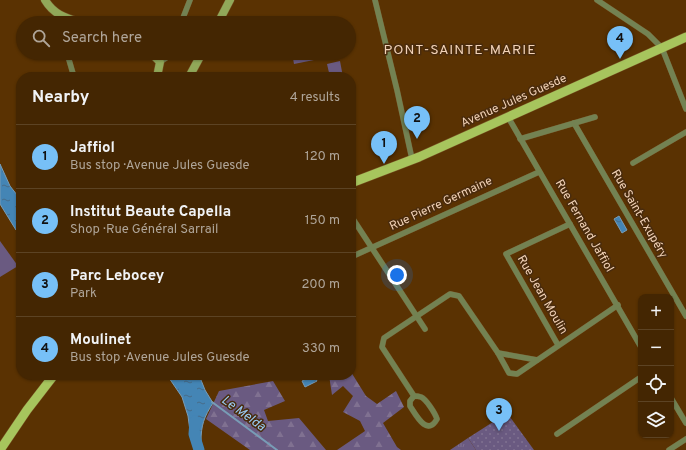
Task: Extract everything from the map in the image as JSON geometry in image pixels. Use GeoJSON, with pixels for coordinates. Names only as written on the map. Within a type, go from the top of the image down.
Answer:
{"type":"FeatureCollection","features":[{"type":"Feature","properties":{"kind":"main road"},"geometry":{"type":"LineString","coordinates":[[45,0],[57,16]]}},
{"type":"Feature","properties":{"kind":"main road"},"geometry":{"type":"LineString","coordinates":[[222,16],[230,0]]}},
{"type":"Feature","properties":{"kind":"main road","name":"Avenue Jules Guesde"},"geometry":{"type":"LineString","coordinates":[[356,181],[412,159],[686,37]]}},
{"type":"Feature","properties":{"kind":"main road"},"geometry":{"type":"LineString","coordinates":[[192,72],[198,60]]}},
{"type":"Feature","properties":{"kind":"main road"},"geometry":{"type":"LineString","coordinates":[[158,72],[160,62]]}},
{"type":"Feature","properties":{"kind":"main road"},"geometry":{"type":"LineString","coordinates":[[0,450],[27,410],[50,380]]}},
{"type":"Feature","properties":{"kind":"street"},"geometry":{"type":"LineString","coordinates":[[184,16],[190,0]]}},
{"type":"Feature","properties":{"kind":"street"},"geometry":{"type":"LineString","coordinates":[[375,0],[412,159]]}},
{"type":"Feature","properties":{"kind":"street"},"geometry":{"type":"LineString","coordinates":[[596,0],[648,34],[662,48],[686,109]]}},
{"type":"Feature","properties":{"kind":"street"},"geometry":{"type":"LineString","coordinates":[[69,60],[73,72]]}},
{"type":"Feature","properties":{"kind":"street","name":"Rue Fernand Jaffiol"},"geometry":{"type":"LineString","coordinates":[[508,117],[638,342]]}},
{"type":"Feature","properties":{"kind":"street"},"geometry":{"type":"LineString","coordinates":[[520,139],[595,117]]}},
{"type":"Feature","properties":{"kind":"street","name":"Rue Saint-Exupéry"},"geometry":{"type":"LineString","coordinates":[[574,123],[686,316]]}},
{"type":"Feature","properties":{"kind":"street"},"geometry":{"type":"LineString","coordinates":[[633,163],[686,132]]}},
{"type":"Feature","properties":{"kind":"street","name":"Rue Pierre Germaine"},"geometry":{"type":"LineString","coordinates":[[356,255],[539,172]]}},
{"type":"Feature","properties":{"kind":"street"},"geometry":{"type":"LineString","coordinates":[[356,224],[425,329]]}},
{"type":"Feature","properties":{"kind":"street","name":"Rue Jean Moulin"},"geometry":{"type":"LineString","coordinates":[[558,345],[506,254],[570,224]]}},
{"type":"Feature","properties":{"kind":"street"},"geometry":{"type":"LineString","coordinates":[[414,396],[410,401],[410,406],[422,424],[431,425],[437,419],[436,414],[422,398],[414,396],[382,347],[384,338],[450,294],[459,296],[498,353],[509,373],[517,374],[618,306]]}},
{"type":"Feature","properties":{"kind":"street"},"geometry":{"type":"LineString","coordinates":[[498,353],[537,360]]}},
{"type":"Feature","properties":{"kind":"street"},"geometry":{"type":"LineString","coordinates":[[557,434],[638,379]]}},
{"type":"Feature","properties":{"kind":"street"},"geometry":{"type":"LineString","coordinates":[[673,402],[686,423]]}},
{"type":"Feature","properties":{"kind":"street"},"geometry":{"type":"LineString","coordinates":[[669,450],[686,439]]}},
{"type":"Feature","properties":{"kind":"green space"},"geometry":{"type":"Polygon","coordinates":[[[293,60],[314,60],[294,64],[293,60]]]}},
{"type":"Feature","properties":{"kind":"green space"},"geometry":{"type":"Polygon","coordinates":[[[340,61],[342,72],[329,72],[327,64],[340,61]]]}},
{"type":"Feature","properties":{"kind":"green space"},"geometry":{"type":"Polygon","coordinates":[[[0,241],[16,263],[16,267],[0,277],[0,241]]]}},
{"type":"Feature","properties":{"kind":"green space"},"geometry":{"type":"Polygon","coordinates":[[[330,380],[356,380],[366,396],[377,404],[396,391],[404,407],[383,423],[397,447],[401,450],[337,450],[365,431],[360,421],[343,412],[353,396],[343,386],[332,395],[330,380]]]}},
{"type":"Feature","properties":{"kind":"green space"},"geometry":{"type":"Polygon","coordinates":[[[273,381],[285,401],[264,410],[268,421],[299,418],[326,450],[250,450],[206,419],[219,391],[273,381]]]}},
{"type":"Feature","properties":{"kind":"green space"},"geometry":{"type":"Polygon","coordinates":[[[507,413],[534,450],[476,450],[468,438],[507,413]]]}},
{"type":"Feature","properties":{"kind":"green space"},"geometry":{"type":"Polygon","coordinates":[[[468,438],[476,450],[450,450],[468,438]]]}},
{"type":"Feature","properties":{"kind":"water"},"geometry":{"type":"Polygon","coordinates":[[[0,164],[10,186],[16,194],[16,230],[0,204],[0,164]]]}},
{"type":"Feature","properties":{"kind":"water"},"geometry":{"type":"Polygon","coordinates":[[[619,216],[627,230],[622,233],[614,219],[619,216]]]}},
{"type":"Feature","properties":{"kind":"water"},"geometry":{"type":"Polygon","coordinates":[[[170,380],[201,380],[213,403],[204,421],[201,442],[190,431],[188,416],[182,397],[170,380]]]}},
{"type":"Feature","properties":{"kind":"water"},"geometry":{"type":"Polygon","coordinates":[[[316,380],[317,381],[305,387],[302,381],[316,380]]]}},
{"type":"Feature","properties":{"kind":"waterway","name":"Le Melda"},"geometry":{"type":"LineString","coordinates":[[212,402],[277,450]]}},
{"type":"Feature","properties":{"kind":"waterway"},"geometry":{"type":"LineString","coordinates":[[195,421],[194,434],[199,450]]}},
{"type":"Feature","properties":{"kind":"place","name":"Moulinet"},"geometry":{"type":"Point","coordinates":[620,59]}},
{"type":"Feature","properties":{"kind":"place","name":"Institut Beaute Capella"},"geometry":{"type":"Point","coordinates":[417,139]}},
{"type":"Feature","properties":{"kind":"place","name":"Jaffiol"},"geometry":{"type":"Point","coordinates":[384,164]}},
{"type":"Feature","properties":{"kind":"place","name":"Parc Lebocey"},"geometry":{"type":"Point","coordinates":[499,431]}},
{"type":"Feature","properties":{"kind":"district","name":"PONT-SAINTE-MARIE"},"geometry":{"type":"Point","coordinates":[460,50]}}]}
